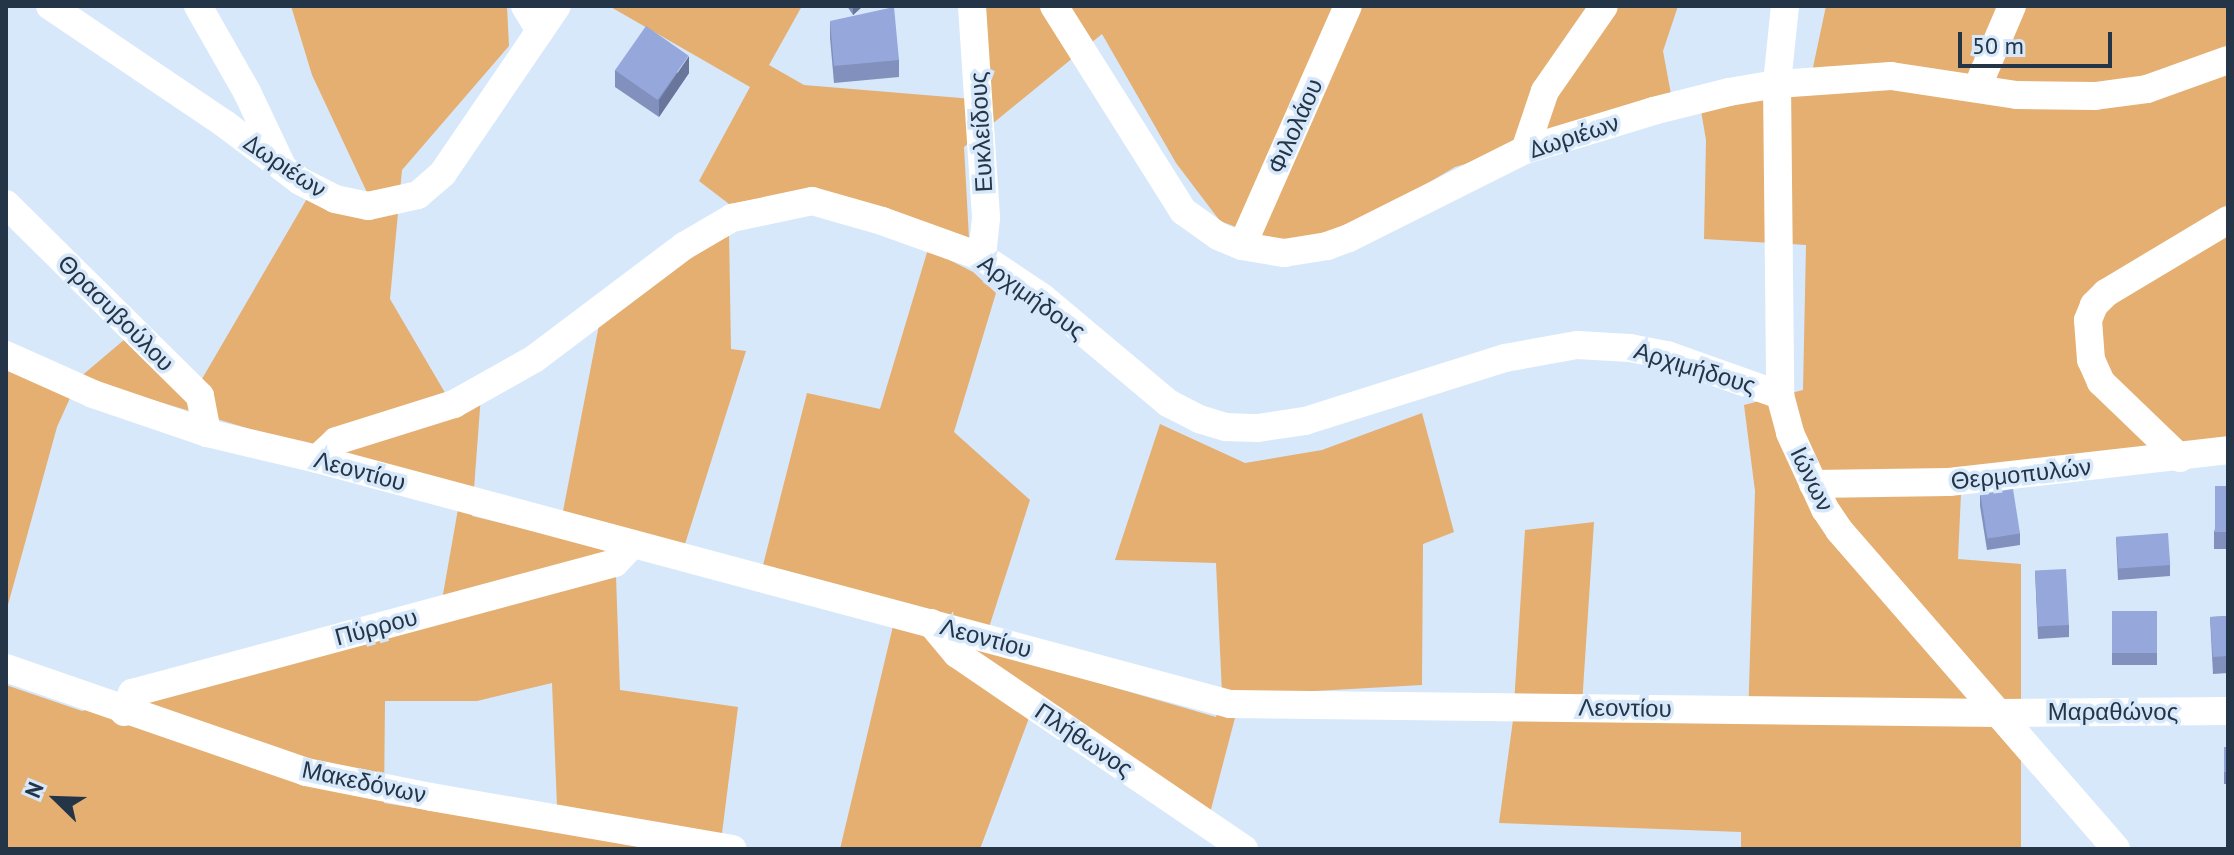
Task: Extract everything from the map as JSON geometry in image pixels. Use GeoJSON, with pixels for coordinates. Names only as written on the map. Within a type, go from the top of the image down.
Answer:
{"type":"FeatureCollection","features":[{"type":"Feature","properties":{"kind":"street","name":"Δωριέων"},"geometry":{"type":"LineString","coordinates":[[50,6],[138,63],[319,193],[353,204],[385,205],[418,195],[454,159],[557,6]]}},
{"type":"Feature","properties":{"kind":"street"},"geometry":{"type":"LineString","coordinates":[[198,6],[247,92],[282,168]]}},
{"type":"Feature","properties":{"kind":"street"},"geometry":{"type":"LineString","coordinates":[[525,6],[540,31]]}},
{"type":"Feature","properties":{"kind":"street","name":"Ευκλείδους"},"geometry":{"type":"LineString","coordinates":[[972,6],[986,218],[982,257]]}},
{"type":"Feature","properties":{"kind":"street","name":"Δωριέων"},"geometry":{"type":"LineString","coordinates":[[1054,6],[1183,211],[1200,225],[1242,246],[1284,253],[1327,246],[1525,150],[1653,111],[1777,84],[1891,76],[2056,97],[2115,95],[2165,83],[2228,60]]}},
{"type":"Feature","properties":{"kind":"street","name":"Φιλολάου"},"geometry":{"type":"LineString","coordinates":[[1242,246],[1348,6]]}},
{"type":"Feature","properties":{"kind":"street"},"geometry":{"type":"LineString","coordinates":[[1525,150],[1545,91],[1604,6]]}},
{"type":"Feature","properties":{"kind":"street","name":"Ιώνων"},"geometry":{"type":"LineString","coordinates":[[1785,6],[1777,84],[1780,395],[1790,433],[1813,484],[1848,541],[2116,849]]}},
{"type":"Feature","properties":{"kind":"street"},"geometry":{"type":"LineString","coordinates":[[1977,88],[2012,6]]}},
{"type":"Feature","properties":{"kind":"street","name":"Αρχιμήδους"},"geometry":{"type":"LineString","coordinates":[[317,459],[336,441],[454,404],[534,359],[684,246],[732,218],[812,201],[882,221],[982,257],[1043,298],[1168,403],[1199,419],[1226,427],[1258,428],[1305,421],[1505,358],[1577,345],[1630,348],[1667,355],[1780,395]]}},
{"type":"Feature","properties":{"kind":"street","name":"Θρασυβούλου"},"geometry":{"type":"LineString","coordinates":[[6,204],[200,396],[207,433]]}},
{"type":"Feature","properties":{"kind":"street"},"geometry":{"type":"LineString","coordinates":[[2180,458],[2101,382],[2091,360],[2088,320],[2094,305],[2106,293],[2228,220]]}},
{"type":"Feature","properties":{"kind":"street","name":"Λεοντίου"},"geometry":{"type":"LineString","coordinates":[[6,355],[93,394],[207,433],[317,459],[1230,704],[1998,713]]}},
{"type":"Feature","properties":{"kind":"street","name":"Θερμοπυλών"},"geometry":{"type":"LineString","coordinates":[[1813,484],[1949,482],[2180,458],[2228,450]]}},
{"type":"Feature","properties":{"kind":"street","name":"Πύρρου"},"geometry":{"type":"LineString","coordinates":[[124,712],[132,693],[615,563],[633,544]]}},
{"type":"Feature","properties":{"kind":"street","name":"Πλήθωνος"},"geometry":{"type":"LineString","coordinates":[[931,623],[957,654],[1244,849]]}},
{"type":"Feature","properties":{"kind":"street","name":"Μακεδόνων"},"geometry":{"type":"LineString","coordinates":[[6,668],[124,712],[306,772],[431,797],[733,849]]}},
{"type":"Feature","properties":{"kind":"street","name":"Μαραθώνος"},"geometry":{"type":"LineString","coordinates":[[1998,713],[2228,711]]}},
{"type":"Feature","properties":{"kind":"shaded area"},"geometry":{"type":"Polygon","coordinates":[[[291,6],[507,6],[509,46],[402,170],[390,299],[454,408],[481,395],[472,516],[558,537],[599,325],[667,269],[729,231],[731,349],[746,351],[685,544],[626,536],[616,576],[620,690],[738,707],[720,849],[6,849],[6,685],[82,711],[439,617],[461,492],[79,378],[125,339],[192,396],[319,178],[371,201],[312,75],[291,6]],[[552,683],[477,701],[385,701],[384,803],[558,831],[552,683]]]}},
{"type":"Feature","properties":{"kind":"shaded area"},"geometry":{"type":"Polygon","coordinates":[[[609,6],[802,6],[769,65],[804,85],[985,100],[980,6],[1678,6],[1663,51],[1673,105],[1455,167],[1347,231],[1279,243],[1220,221],[1176,163],[1102,34],[964,147],[969,238],[795,192],[729,204],[699,181],[750,87],[609,6]]]}},
{"type":"Feature","properties":{"kind":"shaded area"},"geometry":{"type":"Polygon","coordinates":[[[1826,6],[2228,6],[2228,442],[1962,472],[1958,559],[2021,564],[2021,849],[1741,849],[1741,832],[1499,823],[1513,720],[1525,530],[1594,522],[1581,720],[1748,720],[1755,491],[1744,405],[1803,390],[1806,245],[1704,239],[1706,140],[1699,99],[1812,72],[1826,6]]]}},
{"type":"Feature","properties":{"kind":"shaded area"},"geometry":{"type":"Polygon","coordinates":[[[928,249],[973,272],[996,293],[954,432],[1030,500],[982,649],[1216,717],[1222,694],[1216,563],[1115,560],[1160,424],[1245,463],[1322,450],[1422,413],[1454,532],[1423,544],[1422,685],[1241,695],[1209,817],[1035,702],[980,849],[840,849],[898,605],[762,569],[807,393],[880,409],[928,249]]]}},
{"type":"Feature","properties":{"kind":"shaded area"},"geometry":{"type":"Polygon","coordinates":[[[6,346],[79,378],[57,427],[6,612],[6,346]]]}},
{"type":"Feature","properties":{"kind":"building"},"geometry":{"type":"Polygon","coordinates":[[[894,7],[899,60],[834,66],[830,21],[894,7]]]}},
{"type":"Feature","properties":{"kind":"building"},"geometry":{"type":"Polygon","coordinates":[[[646,26],[689,56],[658,100],[615,70],[646,26]]]}},
{"type":"Feature","properties":{"kind":"building"},"geometry":{"type":"Polygon","coordinates":[[[2215,486],[2228,486],[2228,532],[2215,532],[2215,486]]]}},
{"type":"Feature","properties":{"kind":"building"},"geometry":{"type":"Polygon","coordinates":[[[2013,489],[2020,533],[1987,539],[1980,494],[2013,489]]]}},
{"type":"Feature","properties":{"kind":"building"},"geometry":{"type":"Polygon","coordinates":[[[2168,533],[2170,565],[2118,569],[2116,537],[2168,533]]]}},
{"type":"Feature","properties":{"kind":"building"},"geometry":{"type":"Polygon","coordinates":[[[2066,569],[2069,625],[2038,627],[2035,571],[2066,569]]]}},
{"type":"Feature","properties":{"kind":"building"},"geometry":{"type":"Polygon","coordinates":[[[2112,611],[2157,611],[2157,653],[2112,653],[2112,611]]]}},
{"type":"Feature","properties":{"kind":"building"},"geometry":{"type":"Polygon","coordinates":[[[2228,616],[2228,656],[2213,657],[2210,617],[2228,616]]]}},
{"type":"Feature","properties":{"kind":"building"},"geometry":{"type":"Polygon","coordinates":[[[2224,747],[2228,747],[2228,772],[2224,772],[2224,747]]]}}]}
